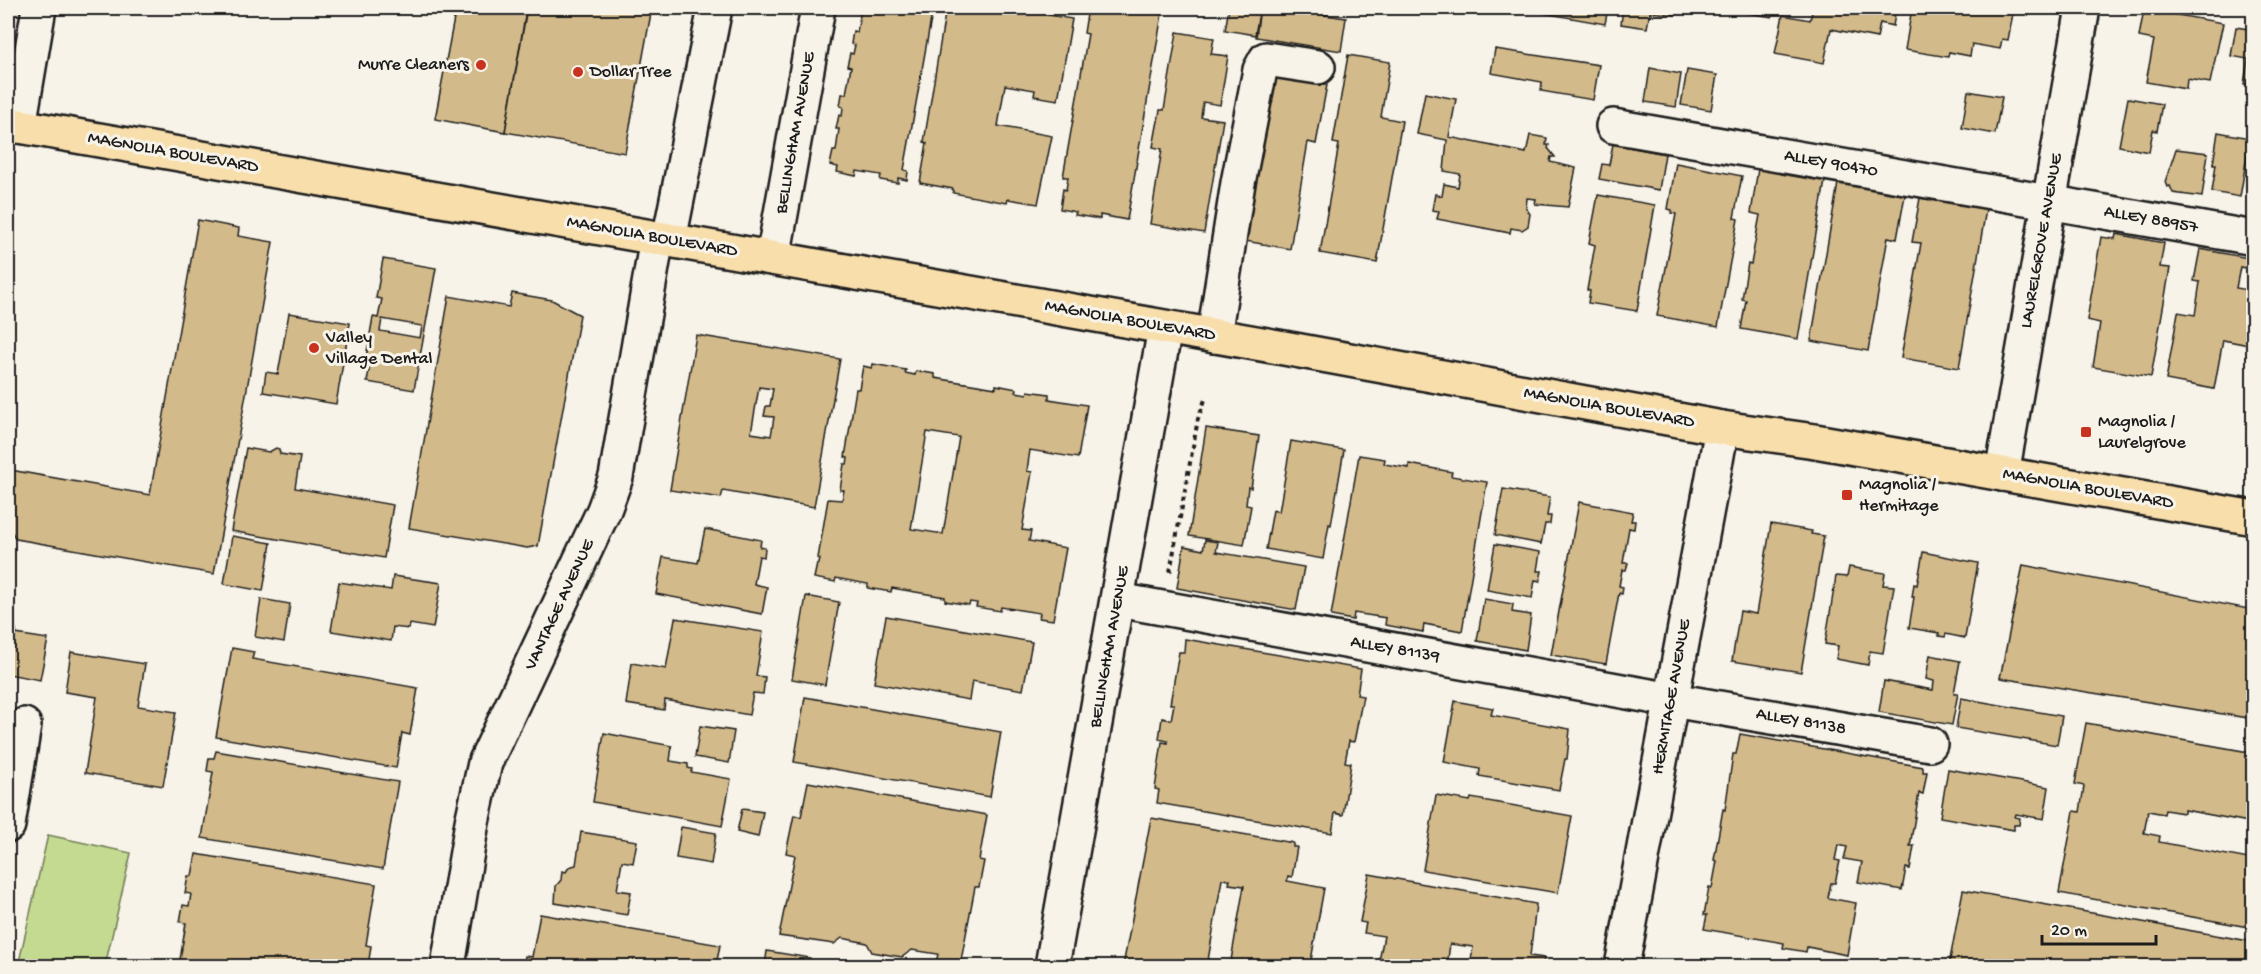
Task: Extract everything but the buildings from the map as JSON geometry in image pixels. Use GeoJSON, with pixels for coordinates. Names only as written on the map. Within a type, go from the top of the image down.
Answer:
{"type":"FeatureCollection","features":[{"type":"Feature","properties":{"kind":"main road","name":"MAGNOLIA BOULEVARD"},"geometry":{"type":"LineString","coordinates":[[13,125],[1165,327],[1722,428],[1815,441],[2253,518]]}},
{"type":"Feature","properties":{"kind":"street"},"geometry":{"type":"LineString","coordinates":[[13,125],[39,8]]}},
{"type":"Feature","properties":{"kind":"street","name":"VANTAGE AVENUE"},"geometry":{"type":"LineString","coordinates":[[448,966],[472,822],[485,763],[604,510],[616,477],[663,239],[715,8]]}},
{"type":"Feature","properties":{"kind":"street","name":"BELLINGHAM AVENUE"},"geometry":{"type":"LineString","coordinates":[[773,258],[818,8]]}},
{"type":"Feature","properties":{"kind":"street","name":"LAURELGROVE AVENUE"},"geometry":{"type":"LineString","coordinates":[[2002,474],[2083,8]]}},
{"type":"Feature","properties":{"kind":"street"},"geometry":{"type":"LineString","coordinates":[[1214,336],[1260,70],[1266,59],[1318,67]]}},
{"type":"Feature","properties":{"kind":"street","name":"ALLEY 90470"},"geometry":{"type":"LineString","coordinates":[[1613,126],[2048,202]]}},
{"type":"Feature","properties":{"kind":"street","name":"ALLEY 88957"},"geometry":{"type":"LineString","coordinates":[[2048,202],[2253,238]]}},
{"type":"Feature","properties":{"kind":"street","name":"BELLINGHAM AVENUE"},"geometry":{"type":"LineString","coordinates":[[1053,966],[1165,327]]}},
{"type":"Feature","properties":{"kind":"street","name":"HERMITAGE AVENUE"},"geometry":{"type":"LineString","coordinates":[[1622,966],[1722,428]]}},
{"type":"Feature","properties":{"kind":"street","name":"ALLEY 81139"},"geometry":{"type":"LineString","coordinates":[[1118,600],[1672,700]]}},
{"type":"Feature","properties":{"kind":"street","name":"ALLEY 81138"},"geometry":{"type":"LineString","coordinates":[[1672,700],[1930,744]]}},
{"type":"Feature","properties":{"kind":"street"},"geometry":{"type":"LineString","coordinates":[[8,825],[24,725]]}},
{"type":"Feature","properties":{"kind":"path"},"geometry":{"type":"LineString","coordinates":[[1163,609],[1198,418],[1206,397]]}},
{"type":"Feature","properties":{"kind":"green space"},"geometry":{"type":"Polygon","coordinates":[[[48,835],[131,853],[105,966],[18,966],[48,835]]]}},
{"type":"Feature","properties":{"kind":"place","name":"Murre Cleaners"},"geometry":{"type":"Point","coordinates":[481,65]}},
{"type":"Feature","properties":{"kind":"place","name":"Dollar Tree"},"geometry":{"type":"Point","coordinates":[578,72]}},
{"type":"Feature","properties":{"kind":"place","name":"Valley Village Dental"},"geometry":{"type":"Point","coordinates":[314,348]}},
{"type":"Feature","properties":{"kind":"place","name":"Magnolia / Laurelgrove"},"geometry":{"type":"Point","coordinates":[2086,432]}},
{"type":"Feature","properties":{"kind":"place","name":"Magnolia / Hermitage"},"geometry":{"type":"Point","coordinates":[1847,495]}}]}
